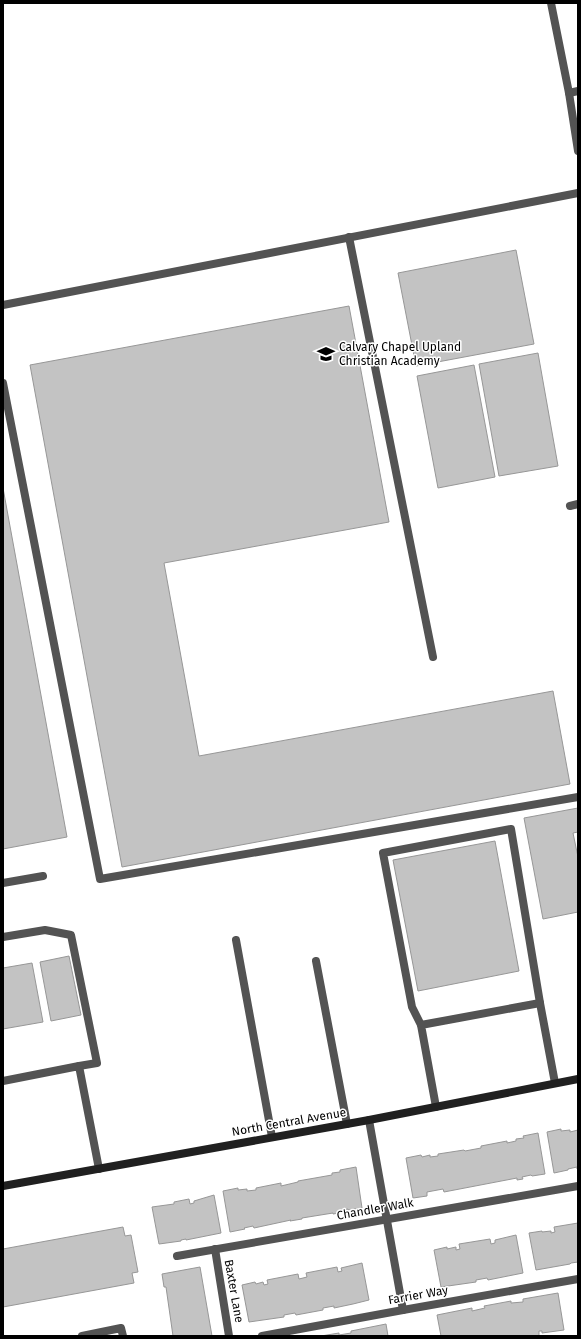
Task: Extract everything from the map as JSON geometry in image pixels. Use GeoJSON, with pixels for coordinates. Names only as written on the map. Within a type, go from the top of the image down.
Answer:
{"type":"FeatureCollection","features":[{"type":"Feature","properties":{"kind":"main road","name":"North Central Avenue"},"geometry":{"type":"LineString","coordinates":[[3,1186],[369,1120],[578,1079]]}},
{"type":"Feature","properties":{"kind":"street"},"geometry":{"type":"LineString","coordinates":[[552,3],[578,147]]}},
{"type":"Feature","properties":{"kind":"street"},"geometry":{"type":"LineString","coordinates":[[569,93],[578,91]]}},
{"type":"Feature","properties":{"kind":"street"},"geometry":{"type":"LineString","coordinates":[[3,305],[578,193]]}},
{"type":"Feature","properties":{"kind":"street"},"geometry":{"type":"LineString","coordinates":[[349,237],[433,657]]}},
{"type":"Feature","properties":{"kind":"street"},"geometry":{"type":"LineString","coordinates":[[3,383],[100,879],[578,796]]}},
{"type":"Feature","properties":{"kind":"street"},"geometry":{"type":"LineString","coordinates":[[436,1107],[421,1025],[412,1007],[383,853],[511,829],[555,1083]]}},
{"type":"Feature","properties":{"kind":"street"},"geometry":{"type":"LineString","coordinates":[[3,883],[43,876]]}},
{"type":"Feature","properties":{"kind":"street"},"geometry":{"type":"LineString","coordinates":[[3,937],[45,930],[71,935],[97,1063],[3,1081]]}},
{"type":"Feature","properties":{"kind":"street"},"geometry":{"type":"LineString","coordinates":[[236,940],[272,1137]]}},
{"type":"Feature","properties":{"kind":"street"},"geometry":{"type":"LineString","coordinates":[[316,961],[347,1124]]}},
{"type":"Feature","properties":{"kind":"street"},"geometry":{"type":"LineString","coordinates":[[421,1025],[540,1003]]}},
{"type":"Feature","properties":{"kind":"street"},"geometry":{"type":"LineString","coordinates":[[79,1066],[99,1169]]}},
{"type":"Feature","properties":{"kind":"street"},"geometry":{"type":"LineString","coordinates":[[369,1120],[403,1310]]}},
{"type":"Feature","properties":{"kind":"street","name":"Chandler Walk"},"geometry":{"type":"LineString","coordinates":[[176,1256],[578,1186]]}},
{"type":"Feature","properties":{"kind":"street","name":"Baxter Lane"},"geometry":{"type":"LineString","coordinates":[[214,1249],[230,1336]]}},
{"type":"Feature","properties":{"kind":"street","name":"Farrier Way"},"geometry":{"type":"LineString","coordinates":[[262,1336],[578,1279]]}},
{"type":"Feature","properties":{"kind":"street"},"geometry":{"type":"LineString","coordinates":[[82,1336],[122,1328],[123,1336]]}},
{"type":"Feature","properties":{"kind":"building"},"geometry":{"type":"Polygon","coordinates":[[[516,250],[534,344],[416,366],[398,273],[516,250]]]}},
{"type":"Feature","properties":{"kind":"building"},"geometry":{"type":"Polygon","coordinates":[[[349,306],[389,522],[164,563],[199,756],[553,691],[570,784],[122,867],[30,365],[349,306]]]}},
{"type":"Feature","properties":{"kind":"building"},"geometry":{"type":"Polygon","coordinates":[[[538,353],[558,466],[499,476],[479,364],[538,353]]]}},
{"type":"Feature","properties":{"kind":"building"},"geometry":{"type":"Polygon","coordinates":[[[474,365],[495,477],[438,488],[417,376],[474,365]]]}},
{"type":"Feature","properties":{"kind":"building"},"geometry":{"type":"Polygon","coordinates":[[[3,488],[67,837],[3,849],[3,488]]]}},
{"type":"Feature","properties":{"kind":"building"},"geometry":{"type":"Polygon","coordinates":[[[578,808],[578,832],[573,833],[578,857],[578,912],[543,919],[524,818],[578,808]]]}},
{"type":"Feature","properties":{"kind":"building"},"geometry":{"type":"Polygon","coordinates":[[[495,841],[519,971],[418,991],[393,860],[495,841]]]}},
{"type":"Feature","properties":{"kind":"building"},"geometry":{"type":"Polygon","coordinates":[[[69,956],[81,1015],[51,1021],[40,962],[69,956]]]}},
{"type":"Feature","properties":{"kind":"building"},"geometry":{"type":"Polygon","coordinates":[[[32,963],[43,1022],[3,1029],[3,968],[32,963]]]}},
{"type":"Feature","properties":{"kind":"building"},"geometry":{"type":"Polygon","coordinates":[[[561,1129],[561,1131],[570,1130],[570,1132],[578,1130],[578,1169],[577,1167],[554,1173],[547,1132],[561,1129]]]}},
{"type":"Feature","properties":{"kind":"building"},"geometry":{"type":"Polygon","coordinates":[[[538,1133],[545,1174],[531,1175],[522,1177],[523,1179],[517,1180],[517,1178],[444,1192],[443,1189],[427,1192],[427,1196],[413,1198],[406,1158],[421,1155],[422,1157],[430,1155],[430,1157],[438,1156],[438,1154],[481,1148],[481,1146],[507,1141],[507,1143],[516,1141],[516,1139],[524,1138],[523,1136],[538,1133]]]}},
{"type":"Feature","properties":{"kind":"building"},"geometry":{"type":"Polygon","coordinates":[[[356,1167],[362,1208],[348,1209],[339,1211],[339,1213],[302,1218],[254,1228],[253,1226],[230,1232],[223,1191],[238,1188],[238,1190],[247,1189],[247,1191],[256,1190],[256,1188],[281,1183],[281,1186],[298,1181],[332,1175],[332,1173],[340,1172],[340,1170],[356,1167]]]}},
{"type":"Feature","properties":{"kind":"building"},"geometry":{"type":"Polygon","coordinates":[[[214,1195],[221,1233],[159,1244],[152,1207],[174,1204],[174,1202],[189,1199],[190,1204],[194,1203],[194,1201],[214,1195]]]}},
{"type":"Feature","properties":{"kind":"building"},"geometry":{"type":"Polygon","coordinates":[[[578,1223],[578,1262],[536,1270],[529,1233],[551,1231],[551,1233],[555,1232],[554,1227],[578,1223]]]}},
{"type":"Feature","properties":{"kind":"building"},"geometry":{"type":"Polygon","coordinates":[[[123,1227],[125,1236],[131,1235],[138,1272],[132,1273],[134,1283],[3,1307],[3,1249],[123,1227]]]}},
{"type":"Feature","properties":{"kind":"building"},"geometry":{"type":"Polygon","coordinates":[[[516,1235],[523,1273],[441,1287],[434,1250],[447,1247],[447,1249],[456,1247],[456,1250],[460,1249],[459,1244],[490,1239],[491,1244],[495,1243],[495,1240],[516,1235]]]}},
{"type":"Feature","properties":{"kind":"building"},"geometry":{"type":"Polygon","coordinates":[[[362,1263],[369,1300],[334,1308],[334,1306],[323,1308],[323,1310],[296,1315],[295,1313],[284,1315],[284,1317],[249,1322],[242,1285],[263,1282],[264,1285],[268,1284],[267,1280],[298,1274],[299,1279],[307,1277],[306,1273],[337,1267],[338,1272],[342,1271],[341,1268],[362,1263]]]}},
{"type":"Feature","properties":{"kind":"building"},"geometry":{"type":"Polygon","coordinates":[[[200,1267],[212,1336],[173,1336],[166,1287],[164,1287],[162,1274],[200,1267]]]}},
{"type":"Feature","properties":{"kind":"building"},"geometry":{"type":"Polygon","coordinates":[[[558,1293],[564,1330],[542,1333],[542,1331],[539,1331],[539,1336],[441,1336],[437,1315],[472,1308],[472,1311],[485,1308],[484,1306],[511,1301],[511,1303],[523,1302],[523,1299],[558,1293]]]}},
{"type":"Feature","properties":{"kind":"building"},"geometry":{"type":"Polygon","coordinates":[[[386,1324],[388,1336],[321,1336],[351,1333],[351,1331],[386,1324]]]}},
{"type":"Feature","properties":{"kind":"place","name":"Calvary Chapel Upland Christian Academy"},"geometry":{"type":"Point","coordinates":[326,354]}}]}
